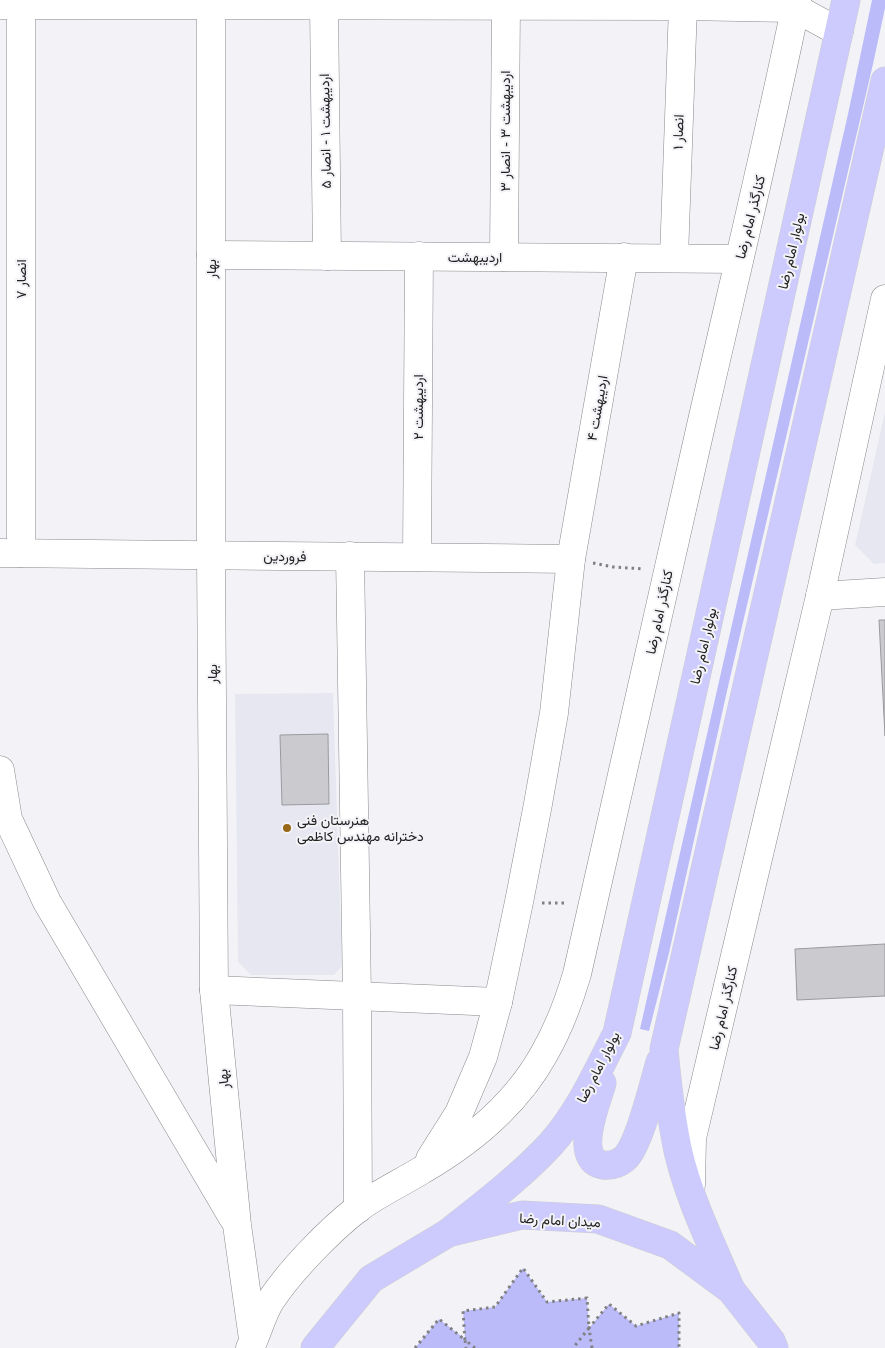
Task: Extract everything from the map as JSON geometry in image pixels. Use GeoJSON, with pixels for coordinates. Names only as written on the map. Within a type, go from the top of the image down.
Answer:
{"type":"FeatureCollection","features":[{"type":"Feature","properties":{"kind":"main road","name":"بولوار امام رضا"},"geometry":{"type":"LineString","coordinates":[[448,1232],[510,1184],[550,1144],[584,1098],[617,1033],[846,0]]}},
{"type":"Feature","properties":{"kind":"main road"},"geometry":{"type":"LineString","coordinates":[[617,1033],[587,1138],[588,1152],[593,1160],[599,1164],[609,1166],[618,1164],[626,1158],[632,1149],[641,1126],[664,1049],[885,81]]}},
{"type":"Feature","properties":{"kind":"main road"},"geometry":{"type":"LineString","coordinates":[[664,1049],[669,1099],[679,1152],[691,1191],[732,1290]]}},
{"type":"Feature","properties":{"kind":"main road","name":"میدان امام رضا"},"geometry":{"type":"LineString","coordinates":[[315,1348],[371,1279],[448,1232],[522,1215],[598,1219],[670,1245],[732,1290],[771,1341],[774,1348]]}},
{"type":"Feature","properties":{"kind":"street"},"geometry":{"type":"LineString","coordinates":[[11,5],[211,3],[683,6],[796,4],[839,32]]}},
{"type":"Feature","properties":{"kind":"street","name":"بهار"},"geometry":{"type":"LineString","coordinates":[[211,3],[211,555],[214,990],[237,1225],[252,1344]]}},
{"type":"Feature","properties":{"kind":"street","name":"کنارگذر امام رضا"},"geometry":{"type":"LineString","coordinates":[[252,1344],[271,1300],[291,1273],[336,1228],[358,1209],[423,1170],[468,1139],[499,1111],[524,1084],[544,1055],[568,1004],[577,974],[631,741],[668,569],[760,175],[796,4]]}},
{"type":"Feature","properties":{"kind":"street","name":"انصار ۷"},"geometry":{"type":"LineString","coordinates":[[11,5],[11,553]]}},
{"type":"Feature","properties":{"kind":"street","name":"اردیبهشت ۱ - انصار ۵"},"geometry":{"type":"LineString","coordinates":[[324,5],[326,256]]}},
{"type":"Feature","properties":{"kind":"street","name":"اردیبهشت ۳ - انصار ۳"},"geometry":{"type":"LineString","coordinates":[[504,257],[506,5]]}},
{"type":"Feature","properties":{"kind":"street","name":"انصار ۱"},"geometry":{"type":"LineString","coordinates":[[674,257],[683,6]]}},
{"type":"Feature","properties":{"kind":"street","name":"اردیبهشت"},"geometry":{"type":"LineString","coordinates":[[211,255],[674,257],[739,259]]}},
{"type":"Feature","properties":{"kind":"street","name":"اردیبهشت ۲"},"geometry":{"type":"LineString","coordinates":[[417,557],[420,256]]}},
{"type":"Feature","properties":{"kind":"street","name":"اردیبهشت ۴"},"geometry":{"type":"LineString","coordinates":[[423,1170],[460,1113],[483,1057],[498,1002],[538,804],[554,713],[571,559],[624,257]]}},
{"type":"Feature","properties":{"kind":"street","name":"کنارگذر امام رضا"},"geometry":{"type":"LineString","coordinates":[[691,1191],[692,1138],[820,596],[885,299]]}},
{"type":"Feature","properties":{"kind":"street","name":"فروردین"},"geometry":{"type":"LineString","coordinates":[[11,553],[571,559]]}},
{"type":"Feature","properties":{"kind":"street"},"geometry":{"type":"LineString","coordinates":[[350,556],[357,995],[358,1209]]}},
{"type":"Feature","properties":{"kind":"street"},"geometry":{"type":"LineString","coordinates":[[820,596],[885,592]]}},
{"type":"Feature","properties":{"kind":"street"},"geometry":{"type":"LineString","coordinates":[[0,770],[8,819],[47,902],[237,1225]]}},
{"type":"Feature","properties":{"kind":"street"},"geometry":{"type":"LineString","coordinates":[[214,990],[498,1002]]}},
{"type":"Feature","properties":{"kind":"path"},"geometry":{"type":"LineString","coordinates":[[571,559],[639,570],[668,569]]}},
{"type":"Feature","properties":{"kind":"path"},"geometry":{"type":"LineString","coordinates":[[519,902],[594,903]]}},
{"type":"Feature","properties":{"kind":"path"},"geometry":{"type":"LineString","coordinates":[[466,1348],[463,1312],[495,1307],[523,1268],[547,1302],[587,1298],[592,1348]]}},
{"type":"Feature","properties":{"kind":"path"},"geometry":{"type":"LineString","coordinates":[[573,1348],[609,1304],[636,1326],[679,1313],[679,1348]]}},
{"type":"Feature","properties":{"kind":"path"},"geometry":{"type":"LineString","coordinates":[[415,1348],[439,1319],[475,1348]]}},
{"type":"Feature","properties":{"kind":"shaded area"},"geometry":{"type":"Polygon","coordinates":[[[872,0],[885,0],[873,64],[727,691],[669,953],[649,1031],[640,1029],[848,114],[872,0]]]}},
{"type":"Feature","properties":{"kind":"shaded area"},"geometry":{"type":"Polygon","coordinates":[[[885,412],[885,563],[874,564],[855,545],[885,412]]]}},
{"type":"Feature","properties":{"kind":"shaded area","name":"هنرستان فنی دخترانه مهندس کاظمی"},"geometry":{"type":"Polygon","coordinates":[[[333,693],[342,966],[334,975],[251,975],[238,962],[235,694],[333,693]]]}},
{"type":"Feature","properties":{"kind":"shaded area"},"geometry":{"type":"Polygon","coordinates":[[[523,1268],[547,1302],[587,1298],[589,1328],[609,1304],[636,1326],[679,1313],[679,1348],[415,1348],[439,1319],[465,1339],[463,1311],[495,1307],[523,1268]]]}},
{"type":"Feature","properties":{"kind":"building"},"geometry":{"type":"Polygon","coordinates":[[[879,620],[885,620],[885,736],[879,620]]]}},
{"type":"Feature","properties":{"kind":"building"},"geometry":{"type":"Polygon","coordinates":[[[328,734],[329,804],[282,805],[280,735],[328,734]]]}},
{"type":"Feature","properties":{"kind":"building"},"geometry":{"type":"Polygon","coordinates":[[[885,944],[885,996],[797,1000],[795,949],[885,944]]]}},
{"type":"Feature","properties":{"kind":"place","name":"هنرستان فنی دخترانه مهندس کاظمی"},"geometry":{"type":"Point","coordinates":[287,828]}}]}
